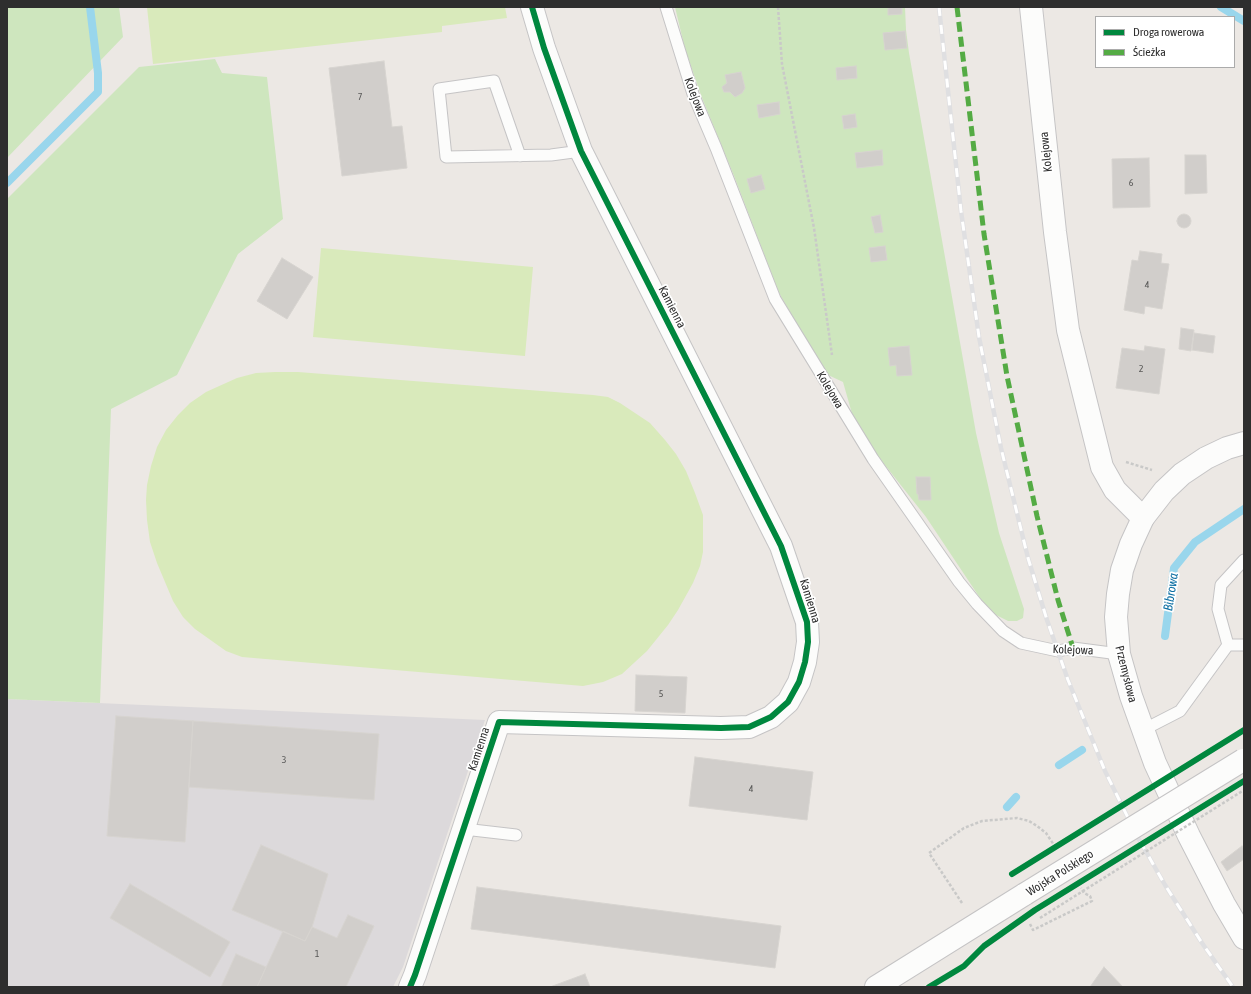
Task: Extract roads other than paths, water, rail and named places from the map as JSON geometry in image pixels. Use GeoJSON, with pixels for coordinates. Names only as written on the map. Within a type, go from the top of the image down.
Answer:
{"type":"FeatureCollection","features":[{"type":"Feature","properties":{"kind":"street","name":"Kamienna"},"geometry":{"type":"LineString","coordinates":[[410,987],[499,722],[721,728],[749,727],[771,717],[788,702],[799,682],[808,642],[808,622],[781,546],[581,150],[544,48],[532,7]]}},
{"type":"Feature","properties":{"kind":"street","name":"Kolejowa"},"geometry":{"type":"LineString","coordinates":[[1031,7],[1055,232],[1068,330],[1102,467],[1115,490],[1143,518]]}},
{"type":"Feature","properties":{"kind":"street","name":"Przemysłowa"},"geometry":{"type":"LineString","coordinates":[[1244,443],[1227,448],[1206,458],[1182,474],[1164,491],[1143,518],[1131,544],[1125,564],[1118,594],[1116,617],[1120,654],[1131,696],[1155,763],[1189,836],[1224,904],[1244,938]]}},
{"type":"Feature","properties":{"kind":"street","name":"Wojska Polskiego"},"geometry":{"type":"LineString","coordinates":[[876,987],[1243,759]]}},
{"type":"Feature","properties":{"kind":"lane","name":"Kolejowa"},"geometry":{"type":"LineString","coordinates":[[666,7],[693,94],[716,148],[775,300],[873,459],[959,582],[1003,631],[1021,643],[1058,651],[1073,648],[1120,654]]}},
{"type":"Feature","properties":{"kind":"lane"},"geometry":{"type":"LineString","coordinates":[[520,156],[494,81],[439,89],[446,157],[520,156],[551,155],[581,150]]}},
{"type":"Feature","properties":{"kind":"lane"},"geometry":{"type":"LineString","coordinates":[[1228,646],[1218,610],[1221,585],[1244,560]]}},
{"type":"Feature","properties":{"kind":"lane"},"geometry":{"type":"LineString","coordinates":[[1143,730],[1180,711],[1228,646],[1244,645]]}},
{"type":"Feature","properties":{"kind":"lane"},"geometry":{"type":"LineString","coordinates":[[464,829],[516,835]]}},
{"type":"Feature","properties":{"kind":"waterway"},"geometry":{"type":"LineString","coordinates":[[7,183],[98,92],[98,73],[90,7]]}},
{"type":"Feature","properties":{"kind":"waterway","name":"Bibrowa"},"geometry":{"type":"LineString","coordinates":[[1221,7],[1244,21]]}},
{"type":"Feature","properties":{"kind":"waterway","name":"Bibrowa"},"geometry":{"type":"LineString","coordinates":[[1165,636],[1174,568],[1195,542],[1244,509]]}},
{"type":"Feature","properties":{"kind":"waterway","name":"Bibrowa"},"geometry":{"type":"LineString","coordinates":[[1059,765],[1082,750]]}},
{"type":"Feature","properties":{"kind":"waterway","name":"Bibrowa"},"geometry":{"type":"LineString","coordinates":[[1007,807],[1016,797]]}},
{"type":"Feature","properties":{"kind":"railway"},"geometry":{"type":"LineString","coordinates":[[939,7],[961,211],[979,337],[1001,448],[1028,558],[1047,620],[1068,680],[1105,771],[1136,834],[1165,885],[1202,943],[1233,987]]}}]}
